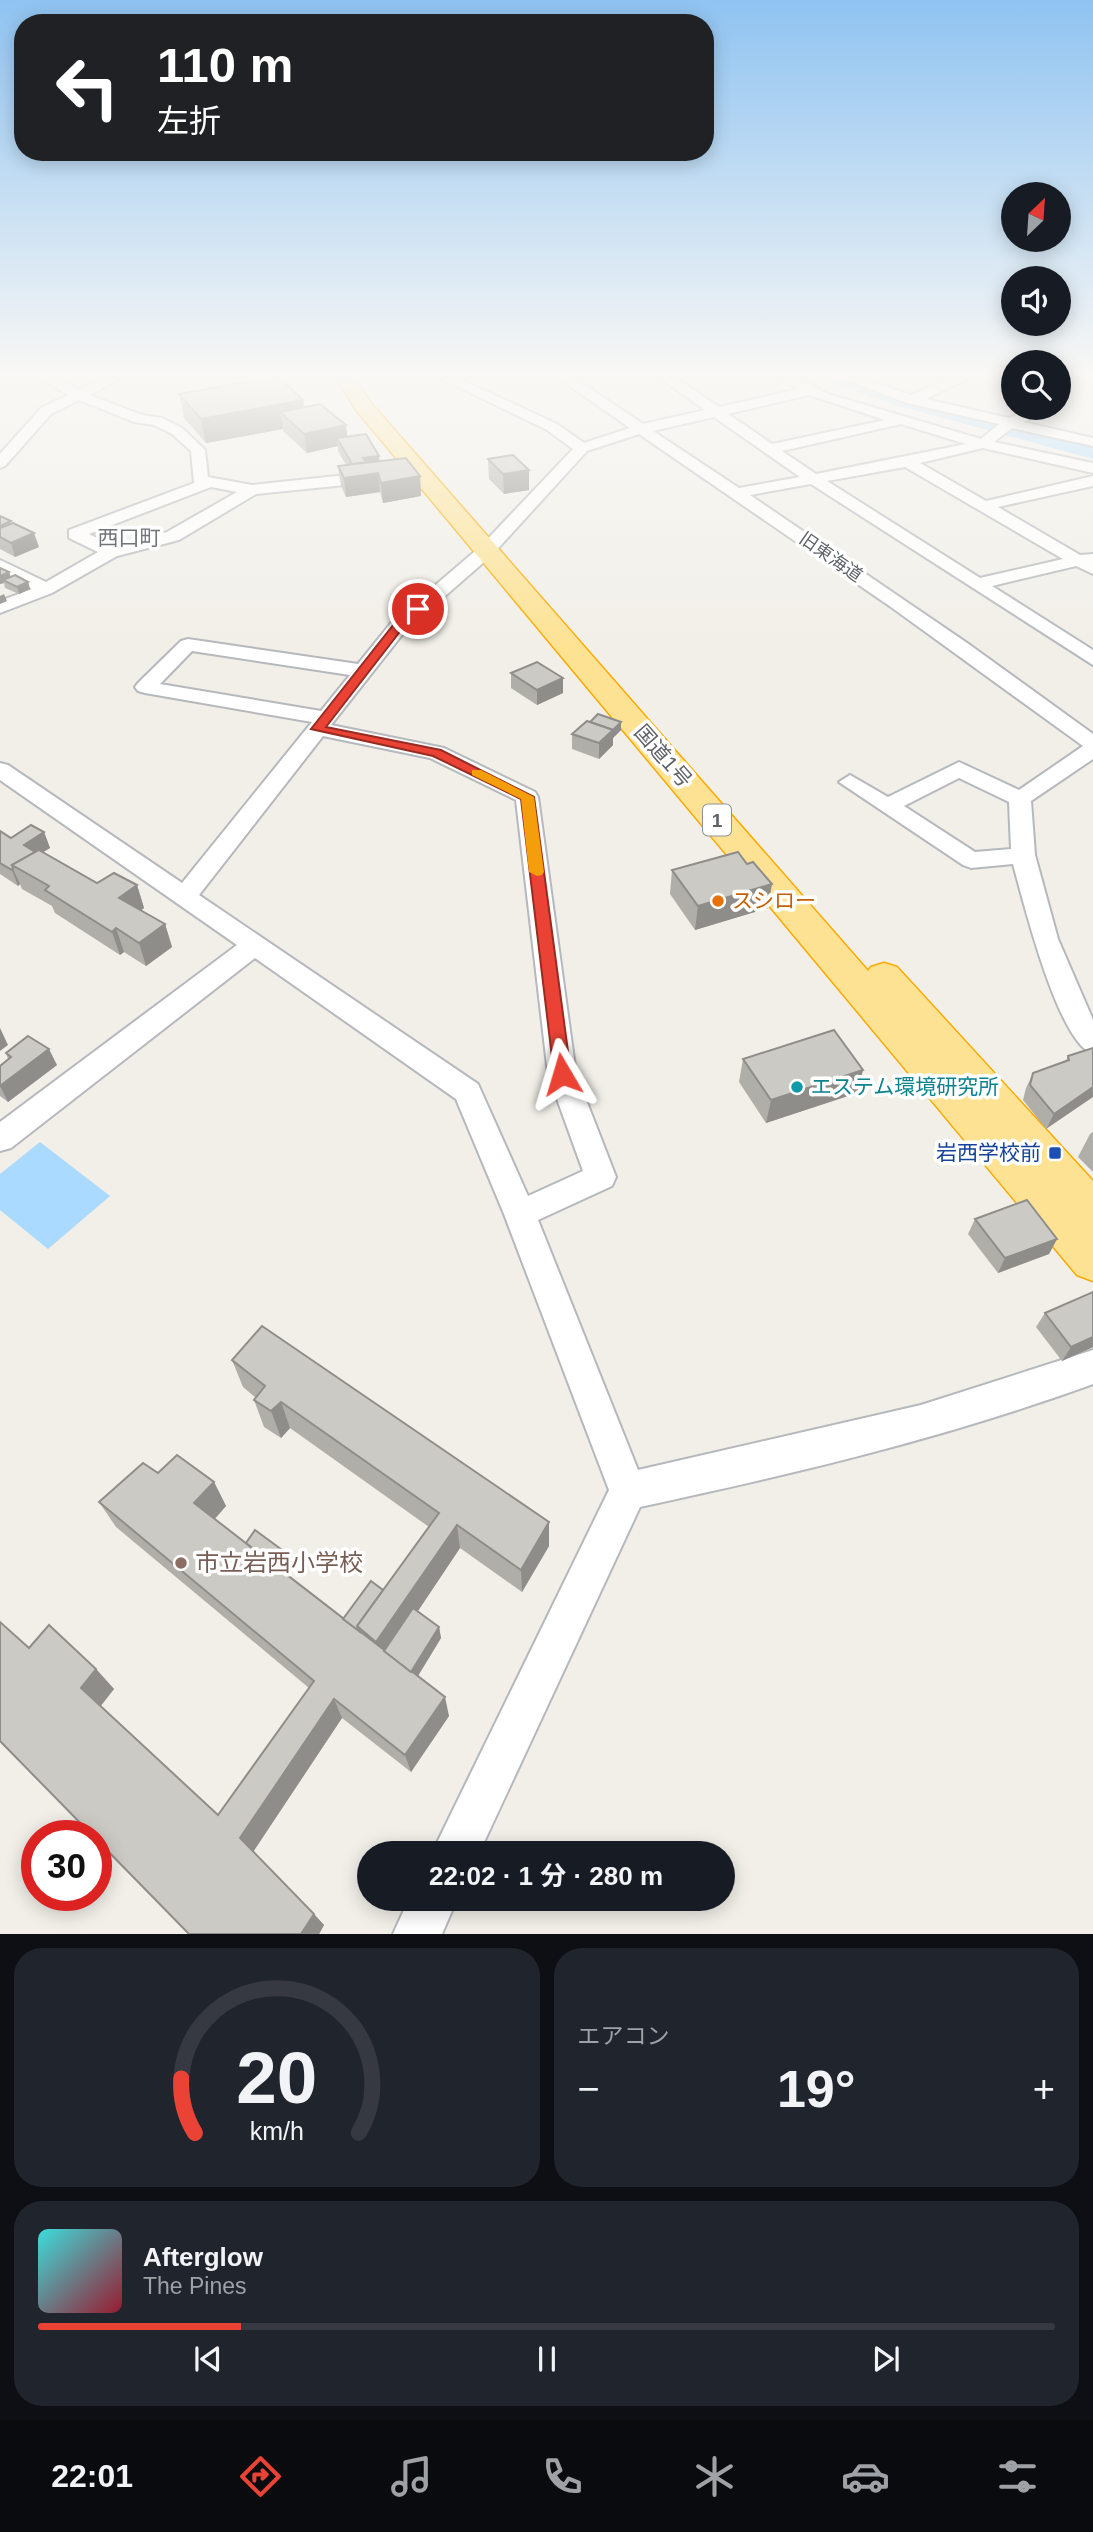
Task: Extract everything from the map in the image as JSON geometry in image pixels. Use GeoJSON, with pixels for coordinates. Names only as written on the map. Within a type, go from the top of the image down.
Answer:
{"type":"FeatureCollection","features":[{"type":"Feature","properties":{"kind":"highway","name":"国道1号"},"geometry":{"type":"LineString","coordinates":[[417,467],[1093,1211]]}},
{"type":"Feature","properties":{"kind":"highway","name":"国道1号"},"geometry":{"type":"LineString","coordinates":[[430,467],[491,546],[1093,1261]]}},
{"type":"Feature","properties":{"kind":"street"},"geometry":{"type":"LineString","coordinates":[[199,467],[200,481],[252,489],[421,472]]}},
{"type":"Feature","properties":{"kind":"street"},"geometry":{"type":"LineString","coordinates":[[186,896],[398,627],[491,546],[564,467]]}},
{"type":"Feature","properties":{"kind":"street","name":"旧東海道"},"geometry":{"type":"LineString","coordinates":[[699,467],[1030,696],[1093,746]]}},
{"type":"Feature","properties":{"kind":"street"},"geometry":{"type":"LineString","coordinates":[[796,467],[1093,659]]}},
{"type":"Feature","properties":{"kind":"street"},"geometry":{"type":"LineString","coordinates":[[738,493],[878,467]]}},
{"type":"Feature","properties":{"kind":"street"},"geometry":{"type":"LineString","coordinates":[[916,467],[1088,562]]}},
{"type":"Feature","properties":{"kind":"street"},"geometry":{"type":"LineString","coordinates":[[983,506],[1093,481]]}},
{"type":"Feature","properties":{"kind":"street"},"geometry":{"type":"LineString","coordinates":[[111,552],[75,534],[210,482]]}},
{"type":"Feature","properties":{"kind":"street"},"geometry":{"type":"LineString","coordinates":[[0,608],[46,589],[111,552],[173,536],[252,489]]}},
{"type":"Feature","properties":{"kind":"street"},"geometry":{"type":"LineString","coordinates":[[979,584],[1088,562]]}},
{"type":"Feature","properties":{"kind":"street"},"geometry":{"type":"LineString","coordinates":[[0,565],[46,589]]}},
{"type":"Feature","properties":{"kind":"street"},"geometry":{"type":"LineString","coordinates":[[363,671],[188,645],[145,687],[322,723],[436,753],[527,797],[562,1074],[601,1177],[520,1214]]}},
{"type":"Feature","properties":{"kind":"street"},"geometry":{"type":"LineString","coordinates":[[1020,799],[1093,746]]}},
{"type":"Feature","properties":{"kind":"street"},"geometry":{"type":"LineString","coordinates":[[889,805],[959,769],[1020,799]]}},
{"type":"Feature","properties":{"kind":"street"},"geometry":{"type":"LineString","coordinates":[[0,770],[468,1092],[520,1214],[628,1491],[461,1841]]}},
{"type":"Feature","properties":{"kind":"street"},"geometry":{"type":"LineString","coordinates":[[850,782],[971,860],[1023,855]]}},
{"type":"Feature","properties":{"kind":"street"},"geometry":{"type":"LineString","coordinates":[[1020,799],[1023,855],[1045,939],[1085,1032],[1093,1043]]}},
{"type":"Feature","properties":{"kind":"street"},"geometry":{"type":"LineString","coordinates":[[0,1139],[256,944]]}},
{"type":"Feature","properties":{"kind":"street"},"geometry":{"type":"LineString","coordinates":[[628,1491],[761,1463],[863,1437],[1042,1386],[1093,1367]]}},
{"type":"Feature","properties":{"kind":"street"},"geometry":{"type":"LineString","coordinates":[[417,1934],[428,1911]]}},
{"type":"Feature","properties":{"kind":"water"},"geometry":{"type":"Polygon","coordinates":[[[40,1142],[110,1196],[48,1249],[0,1210],[0,1174],[40,1142]]]}},
{"type":"Feature","properties":{"kind":"building"},"geometry":{"type":"Polygon","coordinates":[[[339,467],[413,467],[420,476],[381,483],[378,473],[344,478],[339,467]]]}},
{"type":"Feature","properties":{"kind":"building"},"geometry":{"type":"Polygon","coordinates":[[[496,467],[526,467],[529,470],[503,474],[496,467]]]}},
{"type":"Feature","properties":{"kind":"building"},"geometry":{"type":"Polygon","coordinates":[[[0,516],[11,521],[0,526],[0,516]]]}},
{"type":"Feature","properties":{"kind":"building"},"geometry":{"type":"Polygon","coordinates":[[[13,523],[34,533],[11,543],[0,537],[0,528],[13,523]]]}},
{"type":"Feature","properties":{"kind":"building"},"geometry":{"type":"Polygon","coordinates":[[[0,568],[9,572],[0,576],[0,568]]]}},
{"type":"Feature","properties":{"kind":"building"},"geometry":{"type":"Polygon","coordinates":[[[15,575],[28,582],[17,587],[3,580],[15,575]]]}},
{"type":"Feature","properties":{"kind":"building"},"geometry":{"type":"Polygon","coordinates":[[[537,662],[563,678],[537,690],[511,673],[537,662]]]}},
{"type":"Feature","properties":{"kind":"building"},"geometry":{"type":"Polygon","coordinates":[[[598,714],[621,722],[613,730],[590,722],[598,714]]]}},
{"type":"Feature","properties":{"kind":"building"},"geometry":{"type":"Polygon","coordinates":[[[587,721],[613,730],[599,743],[572,734],[587,721]]]}},
{"type":"Feature","properties":{"kind":"building"},"geometry":{"type":"Polygon","coordinates":[[[31,825],[44,832],[24,845],[35,852],[12,865],[12,870],[0,863],[0,831],[11,838],[31,825]]]}},
{"type":"Feature","properties":{"kind":"building"},"geometry":{"type":"Polygon","coordinates":[[[39,850],[97,883],[114,873],[137,885],[119,898],[165,924],[139,943],[116,928],[112,932],[45,890],[49,886],[12,865],[39,850]]]}},
{"type":"Feature","properties":{"kind":"building"},"geometry":{"type":"Polygon","coordinates":[[[738,852],[747,864],[753,862],[772,884],[698,906],[672,870],[738,852]]]}},
{"type":"Feature","properties":{"kind":"building"},"geometry":{"type":"Polygon","coordinates":[[[834,1030],[863,1070],[771,1100],[743,1059],[834,1030]]]}},
{"type":"Feature","properties":{"kind":"building"},"geometry":{"type":"Polygon","coordinates":[[[28,1036],[49,1049],[0,1086],[0,1066],[11,1057],[6,1053],[28,1036]]]}},
{"type":"Feature","properties":{"kind":"building"},"geometry":{"type":"Polygon","coordinates":[[[1093,1048],[1093,1087],[1054,1114],[1030,1085],[1033,1073],[1069,1060],[1068,1056],[1093,1048]]]}},
{"type":"Feature","properties":{"kind":"building"},"geometry":{"type":"Polygon","coordinates":[[[1027,1200],[1057,1239],[1005,1258],[975,1219],[1027,1200]]]}},
{"type":"Feature","properties":{"kind":"building"},"geometry":{"type":"Polygon","coordinates":[[[1093,1292],[1093,1337],[1071,1347],[1045,1313],[1093,1292]]]}},
{"type":"Feature","properties":{"kind":"building"},"geometry":{"type":"Polygon","coordinates":[[[262,1326],[549,1522],[521,1570],[457,1525],[376,1642],[357,1626],[439,1513],[281,1402],[271,1411],[254,1400],[265,1386],[232,1360],[262,1326]]]}},
{"type":"Feature","properties":{"kind":"building"},"geometry":{"type":"Polygon","coordinates":[[[177,1455],[214,1482],[194,1503],[445,1697],[405,1755],[334,1699],[240,1838],[314,1914],[301,1934],[189,1934],[112,1855],[112,1820],[77,1820],[0,1741],[0,1622],[29,1648],[49,1625],[96,1669],[81,1688],[218,1815],[314,1681],[99,1502],[143,1463],[158,1473],[177,1455]]]}},
{"type":"Feature","properties":{"kind":"building"},"geometry":{"type":"Polygon","coordinates":[[[255,1530],[293,1558],[284,1573],[246,1543],[255,1530]]]}},
{"type":"Feature","properties":{"kind":"building"},"geometry":{"type":"Polygon","coordinates":[[[371,1581],[383,1590],[357,1626],[359,1631],[343,1619],[371,1581]]]}},
{"type":"Feature","properties":{"kind":"building"},"geometry":{"type":"Polygon","coordinates":[[[413,1608],[439,1627],[411,1672],[384,1651],[413,1608]]]}},
{"type":"Feature","properties":{"kind":"slow traffic"},"geometry":{"type":"LineString","coordinates":[[476,772],[527,797],[537,872]]}},
{"type":"Feature","properties":{"kind":"place","name":"スシロー"},"geometry":{"type":"Point","coordinates":[718,901]}},
{"type":"Feature","properties":{"kind":"place","name":"エステム環境研究所"},"geometry":{"type":"Point","coordinates":[797,1087]}},
{"type":"Feature","properties":{"kind":"place","name":"岩西学校前"},"geometry":{"type":"Point","coordinates":[1055,1153]}},
{"type":"Feature","properties":{"kind":"place","name":"市立岩西小学校"},"geometry":{"type":"Point","coordinates":[181,1563]}},
{"type":"Feature","properties":{"kind":"district","name":"西口町"},"geometry":{"type":"Point","coordinates":[129,538]}},
{"type":"Feature","properties":{"kind":"route"},"geometry":{"type":"LineString","coordinates":[[418,609],[398,627],[318,729],[436,753],[527,797],[562,1074]]}}]}
